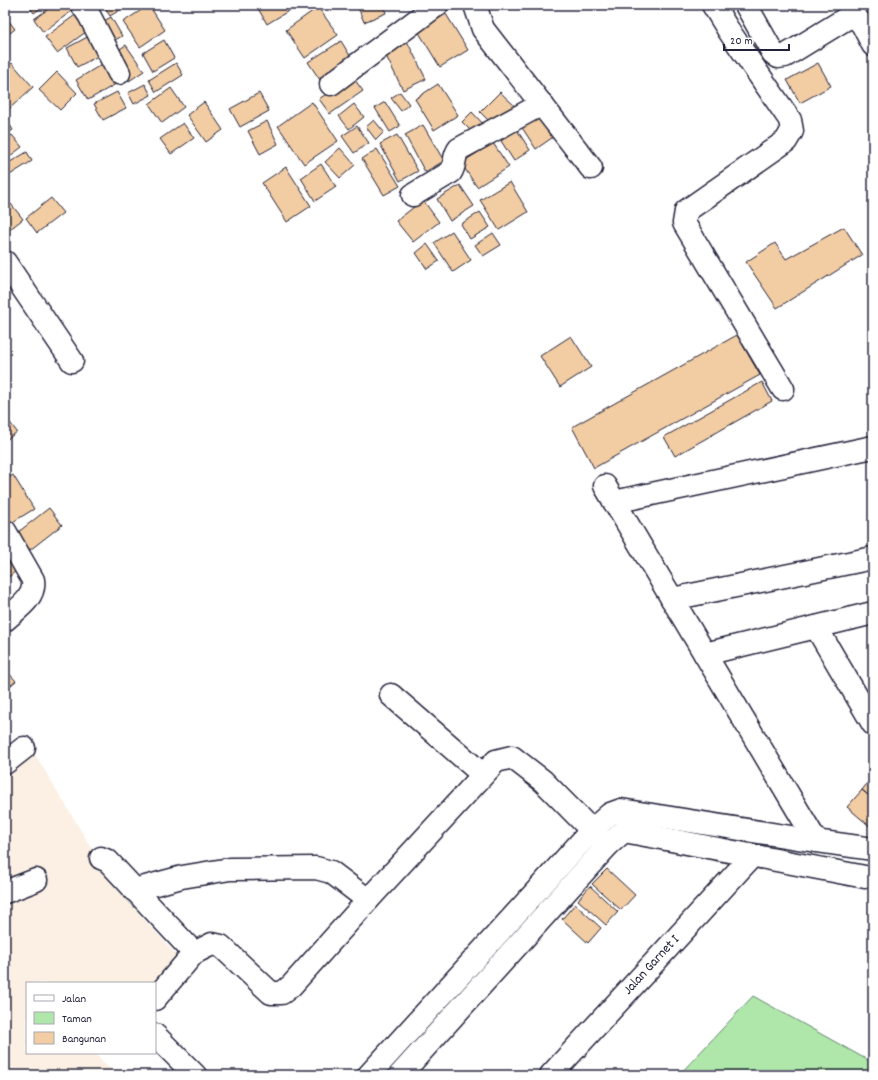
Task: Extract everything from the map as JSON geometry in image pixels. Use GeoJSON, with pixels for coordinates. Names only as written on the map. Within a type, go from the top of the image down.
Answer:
{"type":"FeatureCollection","features":[{"type":"Feature","properties":{"kind":"street"},"geometry":{"type":"LineString","coordinates":[[82,5],[89,15],[119,73]]}},
{"type":"Feature","properties":{"kind":"street"},"geometry":{"type":"LineString","coordinates":[[331,84],[437,5]]}},
{"type":"Feature","properties":{"kind":"street"},"geometry":{"type":"LineString","coordinates":[[475,5],[483,29],[591,168]]}},
{"type":"Feature","properties":{"kind":"street"},"geometry":{"type":"LineString","coordinates":[[713,5],[790,120],[792,131],[786,142],[686,211],[684,223],[783,389]]}},
{"type":"Feature","properties":{"kind":"street"},"geometry":{"type":"LineString","coordinates":[[746,5],[773,53],[778,57],[785,56],[847,18],[855,17],[862,24],[873,45]]}},
{"type":"Feature","properties":{"kind":"street"},"geometry":{"type":"LineString","coordinates":[[413,195],[454,169],[455,153],[459,149],[542,104]]}},
{"type":"Feature","properties":{"kind":"street"},"geometry":{"type":"LineString","coordinates":[[5,262],[72,361]]}},
{"type":"Feature","properties":{"kind":"street"},"geometry":{"type":"LineString","coordinates":[[816,841],[609,494],[873,448]]}},
{"type":"Feature","properties":{"kind":"street"},"geometry":{"type":"LineString","coordinates":[[5,531],[34,584],[31,595],[5,620]]}},
{"type":"Feature","properties":{"kind":"street"},"geometry":{"type":"LineString","coordinates":[[672,599],[873,558]]}},
{"type":"Feature","properties":{"kind":"street"},"geometry":{"type":"LineString","coordinates":[[705,654],[873,613]]}},
{"type":"Feature","properties":{"kind":"street"},"geometry":{"type":"LineString","coordinates":[[816,627],[873,724]]}},
{"type":"Feature","properties":{"kind":"street"},"geometry":{"type":"LineString","coordinates":[[391,695],[482,774]]}},
{"type":"Feature","properties":{"kind":"street"},"geometry":{"type":"LineString","coordinates":[[5,763],[24,748]]}},
{"type":"Feature","properties":{"kind":"street"},"geometry":{"type":"LineString","coordinates":[[156,997],[194,953],[212,944],[221,946],[271,993],[282,993],[291,986],[482,774],[496,761],[512,757],[543,781],[607,846]]}},
{"type":"Feature","properties":{"kind":"street"},"geometry":{"type":"LineString","coordinates":[[369,1075],[591,831],[610,814],[621,810],[873,850],[866,861],[864,869],[869,882]]}},
{"type":"Feature","properties":{"kind":"street"},"geometry":{"type":"LineString","coordinates":[[400,1075],[607,846],[624,831],[752,856],[869,882]]}},
{"type":"Feature","properties":{"kind":"street","name":"Jalan Garnet I"},"geometry":{"type":"LineString","coordinates":[[551,1075],[752,856]]}},
{"type":"Feature","properties":{"kind":"street"},"geometry":{"type":"LineString","coordinates":[[101,858],[108,861],[194,953]]}},
{"type":"Feature","properties":{"kind":"street"},"geometry":{"type":"LineString","coordinates":[[134,890],[182,877],[230,869],[316,868],[331,872],[368,900]]}},
{"type":"Feature","properties":{"kind":"street"},"geometry":{"type":"LineString","coordinates":[[5,892],[36,880]]}},
{"type":"Feature","properties":{"kind":"street"},"geometry":{"type":"LineString","coordinates":[[454,982],[471,997]]}},
{"type":"Feature","properties":{"kind":"street"},"geometry":{"type":"LineString","coordinates":[[156,1037],[195,1075]]}},
{"type":"Feature","properties":{"kind":"shaded area"},"geometry":{"type":"Polygon","coordinates":[[[33,751],[115,887],[190,970],[156,983],[26,982],[26,1054],[95,1054],[117,1075],[5,1075],[5,772],[33,751]]]}},
{"type":"Feature","properties":{"kind":"green space"},"geometry":{"type":"Polygon","coordinates":[[[753,996],[873,1063],[873,1075],[679,1075],[753,996]]]}},
{"type":"Feature","properties":{"kind":"building"},"geometry":{"type":"Polygon","coordinates":[[[35,5],[45,5],[34,13],[31,9],[35,5]]]}},
{"type":"Feature","properties":{"kind":"building"},"geometry":{"type":"Polygon","coordinates":[[[54,5],[74,5],[76,8],[43,32],[34,19],[54,5]]]}},
{"type":"Feature","properties":{"kind":"building"},"geometry":{"type":"Polygon","coordinates":[[[103,5],[128,5],[110,16],[103,5]]]}},
{"type":"Feature","properties":{"kind":"building"},"geometry":{"type":"Polygon","coordinates":[[[149,5],[165,30],[140,47],[123,22],[149,5]]]}},
{"type":"Feature","properties":{"kind":"building"},"geometry":{"type":"Polygon","coordinates":[[[256,5],[287,5],[290,10],[267,24],[256,5]]]}},
{"type":"Feature","properties":{"kind":"building"},"geometry":{"type":"Polygon","coordinates":[[[357,5],[383,5],[386,13],[364,22],[357,5]]]}},
{"type":"Feature","properties":{"kind":"building"},"geometry":{"type":"Polygon","coordinates":[[[318,7],[338,35],[305,58],[286,30],[318,7]]]}},
{"type":"Feature","properties":{"kind":"building"},"geometry":{"type":"Polygon","coordinates":[[[78,13],[90,29],[57,53],[45,37],[78,13]]]}},
{"type":"Feature","properties":{"kind":"building"},"geometry":{"type":"Polygon","coordinates":[[[446,14],[468,50],[440,67],[418,31],[446,14]]]}},
{"type":"Feature","properties":{"kind":"building"},"geometry":{"type":"Polygon","coordinates":[[[5,16],[15,29],[5,37],[5,16]]]}},
{"type":"Feature","properties":{"kind":"building"},"geometry":{"type":"Polygon","coordinates":[[[111,17],[122,36],[108,44],[97,25],[111,17]]]}},
{"type":"Feature","properties":{"kind":"building"},"geometry":{"type":"Polygon","coordinates":[[[91,35],[100,55],[77,67],[67,48],[91,35]]]}},
{"type":"Feature","properties":{"kind":"building"},"geometry":{"type":"Polygon","coordinates":[[[164,40],[174,58],[153,71],[143,53],[164,40]]]}},
{"type":"Feature","properties":{"kind":"building"},"geometry":{"type":"Polygon","coordinates":[[[341,41],[352,59],[320,80],[308,62],[341,41]]]}},
{"type":"Feature","properties":{"kind":"building"},"geometry":{"type":"Polygon","coordinates":[[[407,41],[426,79],[403,90],[384,52],[407,41]]]}},
{"type":"Feature","properties":{"kind":"building"},"geometry":{"type":"Polygon","coordinates":[[[126,45],[144,71],[129,81],[112,54],[126,45]]]}},
{"type":"Feature","properties":{"kind":"building"},"geometry":{"type":"Polygon","coordinates":[[[12,63],[33,87],[8,110],[5,107],[5,70],[12,63]]]}},
{"type":"Feature","properties":{"kind":"building"},"geometry":{"type":"Polygon","coordinates":[[[104,63],[116,84],[88,100],[76,80],[104,63]]]}},
{"type":"Feature","properties":{"kind":"building"},"geometry":{"type":"Polygon","coordinates":[[[176,63],[183,75],[156,92],[149,80],[176,63]]]}},
{"type":"Feature","properties":{"kind":"building"},"geometry":{"type":"Polygon","coordinates":[[[818,63],[831,86],[800,103],[787,80],[818,63]]]}},
{"type":"Feature","properties":{"kind":"building"},"geometry":{"type":"Polygon","coordinates":[[[57,72],[77,93],[60,110],[39,90],[57,72]]]}},
{"type":"Feature","properties":{"kind":"building"},"geometry":{"type":"Polygon","coordinates":[[[352,76],[363,91],[330,114],[319,99],[352,76]]]}},
{"type":"Feature","properties":{"kind":"building"},"geometry":{"type":"Polygon","coordinates":[[[145,84],[151,95],[134,104],[128,93],[145,84]]]}},
{"type":"Feature","properties":{"kind":"building"},"geometry":{"type":"Polygon","coordinates":[[[438,84],[458,115],[434,130],[415,99],[438,84]]]}},
{"type":"Feature","properties":{"kind":"building"},"geometry":{"type":"Polygon","coordinates":[[[171,88],[184,107],[162,123],[149,104],[171,88]]]}},
{"type":"Feature","properties":{"kind":"building"},"geometry":{"type":"Polygon","coordinates":[[[117,92],[126,108],[103,120],[94,104],[117,92]]]}},
{"type":"Feature","properties":{"kind":"building"},"geometry":{"type":"Polygon","coordinates":[[[400,92],[409,104],[401,111],[391,98],[400,92]]]}},
{"type":"Feature","properties":{"kind":"building"},"geometry":{"type":"Polygon","coordinates":[[[500,92],[516,107],[495,127],[480,112],[500,92]]]}},
{"type":"Feature","properties":{"kind":"building"},"geometry":{"type":"Polygon","coordinates":[[[259,93],[269,111],[240,127],[230,109],[259,93]]]}},
{"type":"Feature","properties":{"kind":"building"},"geometry":{"type":"Polygon","coordinates":[[[204,102],[223,130],[206,142],[187,115],[204,102]]]}},
{"type":"Feature","properties":{"kind":"building"},"geometry":{"type":"Polygon","coordinates":[[[312,102],[338,141],[304,164],[278,126],[312,102]]]}},
{"type":"Feature","properties":{"kind":"building"},"geometry":{"type":"Polygon","coordinates":[[[385,102],[400,126],[390,132],[375,108],[385,102]]]}},
{"type":"Feature","properties":{"kind":"building"},"geometry":{"type":"Polygon","coordinates":[[[354,104],[364,117],[349,129],[339,116],[354,104]]]}},
{"type":"Feature","properties":{"kind":"building"},"geometry":{"type":"Polygon","coordinates":[[[539,110],[556,135],[536,149],[519,123],[539,110]]]}},
{"type":"Feature","properties":{"kind":"building"},"geometry":{"type":"Polygon","coordinates":[[[472,112],[486,127],[476,136],[462,122],[472,112]]]}},
{"type":"Feature","properties":{"kind":"building"},"geometry":{"type":"Polygon","coordinates":[[[5,117],[13,130],[5,135],[5,117]]]}},
{"type":"Feature","properties":{"kind":"building"},"geometry":{"type":"Polygon","coordinates":[[[374,120],[384,132],[376,140],[366,127],[374,120]]]}},
{"type":"Feature","properties":{"kind":"building"},"geometry":{"type":"Polygon","coordinates":[[[267,121],[278,144],[260,154],[248,131],[267,121]]]}},
{"type":"Feature","properties":{"kind":"building"},"geometry":{"type":"Polygon","coordinates":[[[183,123],[194,138],[171,154],[160,139],[183,123]]]}},
{"type":"Feature","properties":{"kind":"building"},"geometry":{"type":"Polygon","coordinates":[[[423,125],[444,161],[425,172],[405,135],[423,125]]]}},
{"type":"Feature","properties":{"kind":"building"},"geometry":{"type":"Polygon","coordinates":[[[357,126],[369,143],[354,153],[342,136],[357,126]]]}},
{"type":"Feature","properties":{"kind":"building"},"geometry":{"type":"Polygon","coordinates":[[[517,130],[530,150],[514,161],[501,141],[517,130]]]}},
{"type":"Feature","properties":{"kind":"building"},"geometry":{"type":"Polygon","coordinates":[[[12,135],[22,147],[5,160],[5,140],[12,135]]]}},
{"type":"Feature","properties":{"kind":"building"},"geometry":{"type":"Polygon","coordinates":[[[397,135],[418,171],[400,181],[380,144],[397,135]]]}},
{"type":"Feature","properties":{"kind":"building"},"geometry":{"type":"Polygon","coordinates":[[[493,143],[509,167],[477,187],[461,163],[493,143]]]}},
{"type":"Feature","properties":{"kind":"building"},"geometry":{"type":"Polygon","coordinates":[[[340,148],[355,165],[340,178],[325,162],[340,148]]]}},
{"type":"Feature","properties":{"kind":"building"},"geometry":{"type":"Polygon","coordinates":[[[377,149],[400,186],[384,195],[362,159],[377,149]]]}},
{"type":"Feature","properties":{"kind":"building"},"geometry":{"type":"Polygon","coordinates":[[[27,152],[32,161],[5,178],[5,165],[27,152]]]}},
{"type":"Feature","properties":{"kind":"building"},"geometry":{"type":"Polygon","coordinates":[[[321,164],[336,187],[315,201],[301,178],[321,164]]]}},
{"type":"Feature","properties":{"kind":"building"},"geometry":{"type":"Polygon","coordinates":[[[286,167],[311,206],[287,222],[262,183],[286,167]]]}},
{"type":"Feature","properties":{"kind":"building"},"geometry":{"type":"Polygon","coordinates":[[[510,182],[528,212],[499,230],[480,200],[510,182]]]}},
{"type":"Feature","properties":{"kind":"building"},"geometry":{"type":"Polygon","coordinates":[[[460,185],[474,206],[450,221],[437,199],[460,185]]]}},
{"type":"Feature","properties":{"kind":"building"},"geometry":{"type":"Polygon","coordinates":[[[51,198],[63,213],[37,233],[26,218],[51,198]]]}},
{"type":"Feature","properties":{"kind":"building"},"geometry":{"type":"Polygon","coordinates":[[[423,200],[439,222],[413,242],[396,221],[423,200]]]}},
{"type":"Feature","properties":{"kind":"building"},"geometry":{"type":"Polygon","coordinates":[[[11,204],[23,219],[5,233],[5,210],[11,204]]]}},
{"type":"Feature","properties":{"kind":"building"},"geometry":{"type":"Polygon","coordinates":[[[480,212],[490,227],[470,239],[461,224],[480,212]]]}},
{"type":"Feature","properties":{"kind":"building"},"geometry":{"type":"Polygon","coordinates":[[[844,227],[862,255],[777,308],[746,262],[775,243],[786,259],[844,227]]]}},
{"type":"Feature","properties":{"kind":"building"},"geometry":{"type":"Polygon","coordinates":[[[452,231],[471,260],[453,272],[434,243],[452,231]]]}},
{"type":"Feature","properties":{"kind":"building"},"geometry":{"type":"Polygon","coordinates":[[[493,233],[501,245],[483,256],[475,245],[493,233]]]}},
{"type":"Feature","properties":{"kind":"building"},"geometry":{"type":"Polygon","coordinates":[[[427,244],[439,261],[427,269],[416,253],[427,244]]]}},
{"type":"Feature","properties":{"kind":"building"},"geometry":{"type":"Polygon","coordinates":[[[737,335],[760,375],[594,468],[572,427],[737,335]]]}},
{"type":"Feature","properties":{"kind":"building"},"geometry":{"type":"Polygon","coordinates":[[[571,336],[591,367],[560,387],[540,356],[571,336]]]}},
{"type":"Feature","properties":{"kind":"building"},"geometry":{"type":"Polygon","coordinates":[[[762,382],[772,401],[675,456],[664,437],[762,382]]]}},
{"type":"Feature","properties":{"kind":"building"},"geometry":{"type":"Polygon","coordinates":[[[5,416],[17,432],[5,441],[5,416]]]}},
{"type":"Feature","properties":{"kind":"building"},"geometry":{"type":"Polygon","coordinates":[[[13,475],[34,509],[8,525],[5,520],[5,480],[13,475]]]}},
{"type":"Feature","properties":{"kind":"building"},"geometry":{"type":"Polygon","coordinates":[[[49,508],[62,525],[30,550],[17,533],[49,508]]]}},
{"type":"Feature","properties":{"kind":"building"},"geometry":{"type":"Polygon","coordinates":[[[5,547],[21,567],[5,580],[5,547]]]}},
{"type":"Feature","properties":{"kind":"building"},"geometry":{"type":"Polygon","coordinates":[[[5,669],[16,681],[5,690],[5,669]]]}},
{"type":"Feature","properties":{"kind":"building"},"geometry":{"type":"Polygon","coordinates":[[[873,776],[873,799],[862,790],[873,776]]]}},
{"type":"Feature","properties":{"kind":"building"},"geometry":{"type":"Polygon","coordinates":[[[862,790],[873,799],[873,829],[847,807],[862,790]]]}},
{"type":"Feature","properties":{"kind":"building"},"geometry":{"type":"Polygon","coordinates":[[[607,869],[635,895],[621,910],[592,884],[607,869]]]}},
{"type":"Feature","properties":{"kind":"building"},"geometry":{"type":"Polygon","coordinates":[[[590,886],[618,912],[606,925],[578,900],[590,886]]]}},
{"type":"Feature","properties":{"kind":"building"},"geometry":{"type":"Polygon","coordinates":[[[575,904],[601,928],[588,943],[562,919],[575,904]]]}}]}
